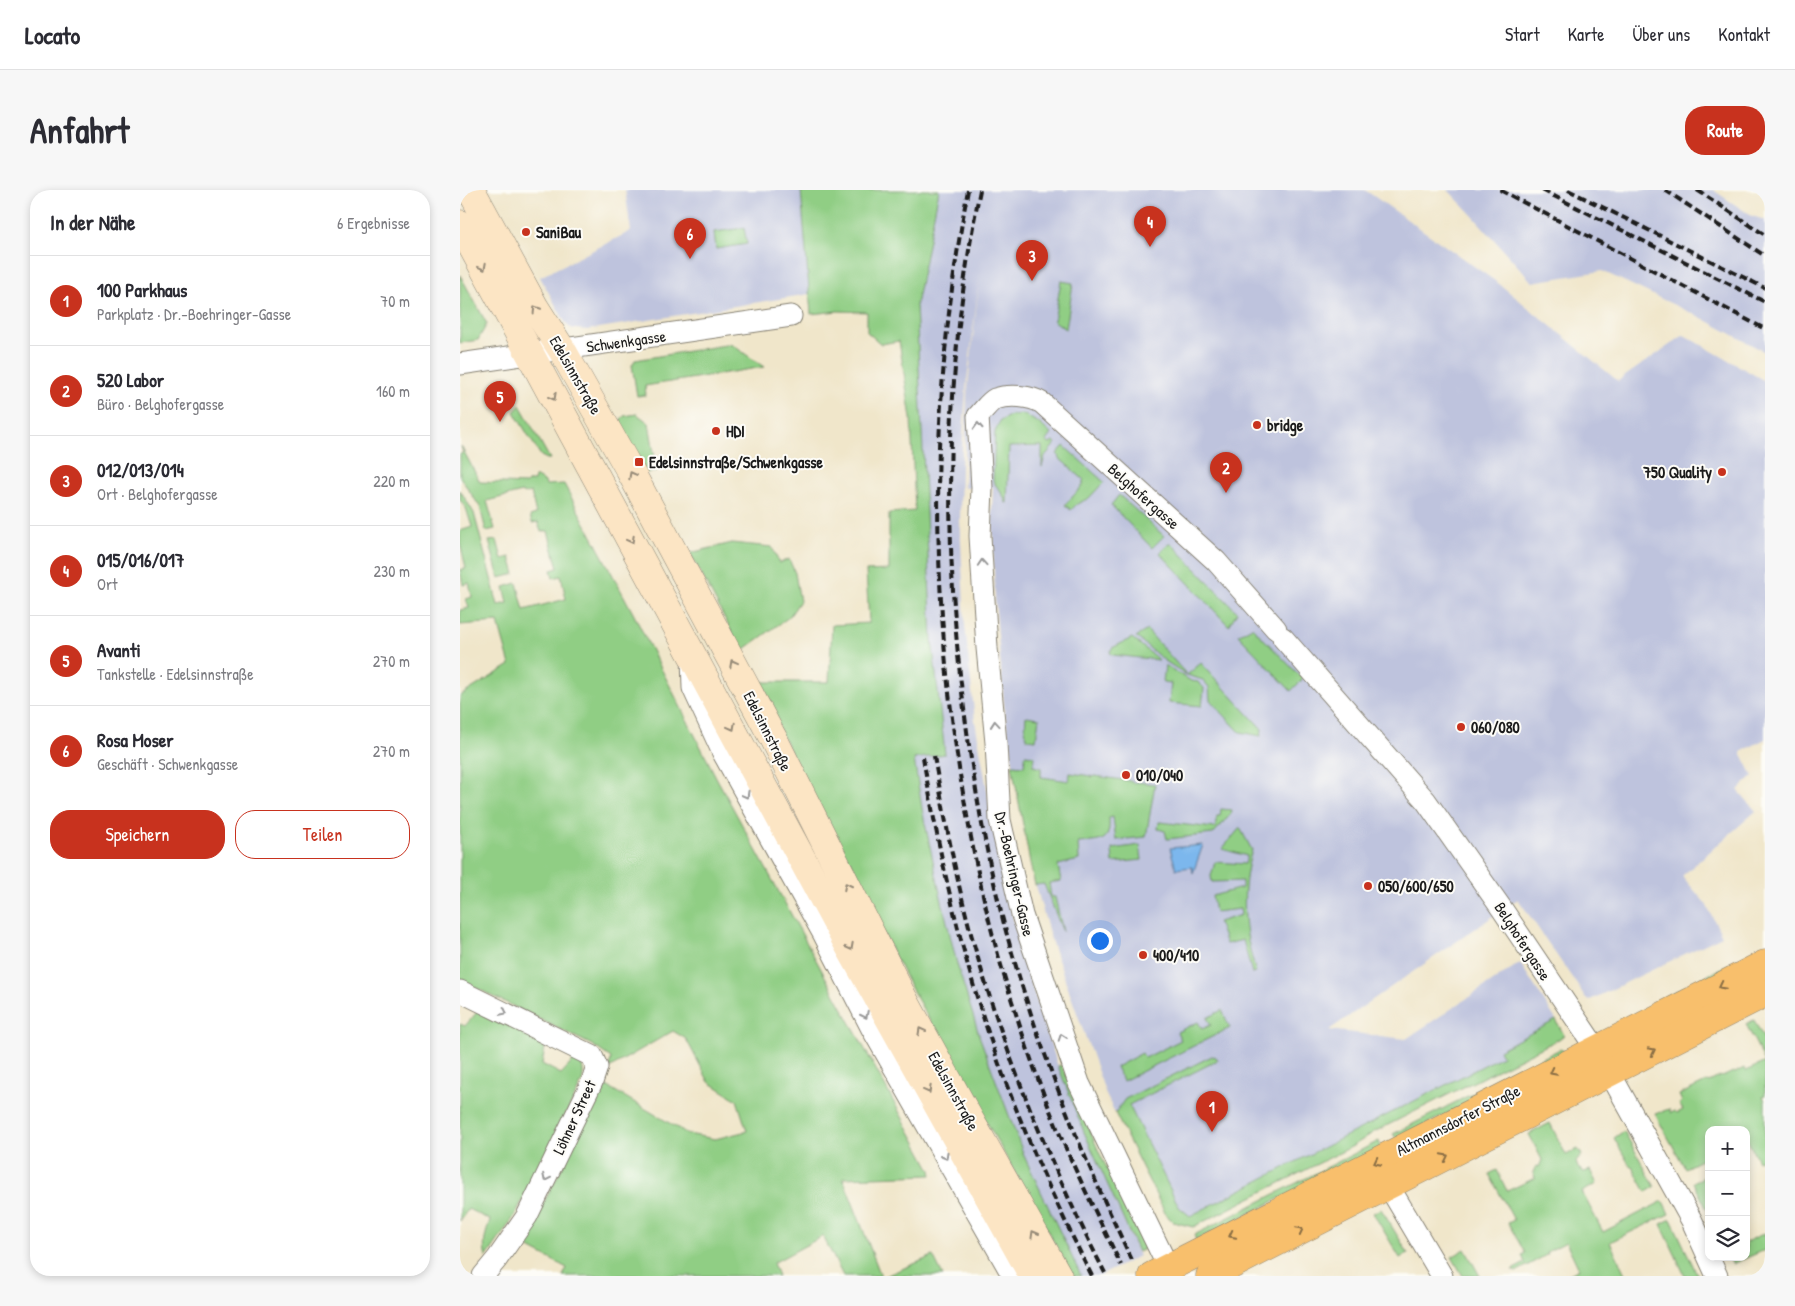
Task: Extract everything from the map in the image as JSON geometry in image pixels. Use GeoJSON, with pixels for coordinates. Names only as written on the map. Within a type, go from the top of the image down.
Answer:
{"type":"FeatureCollection","features":[{"type":"Feature","properties":{"kind":"main road","name":"Edelsinnstraße"},"geometry":{"type":"LineString","coordinates":[[471,190],[534,306],[562,350],[633,476],[769,731],[908,1006],[1058,1276]]}},
{"type":"Feature","properties":{"kind":"main road","name":"Edelsinnstraße"},"geometry":{"type":"LineString","coordinates":[[460,224],[924,1082],[1033,1276]]}},
{"type":"Feature","properties":{"kind":"main road","name":"Altmannsdorfer Straße"},"geometry":{"type":"LineString","coordinates":[[1210,1276],[1388,1185],[1602,1062],[1765,964]]}},
{"type":"Feature","properties":{"kind":"main road","name":"Altmannsdorfer Straße"},"geometry":{"type":"LineString","coordinates":[[1160,1272],[1602,1062],[1765,993]]}},
{"type":"Feature","properties":{"kind":"street","name":"Schwenkgasse"},"geometry":{"type":"LineString","coordinates":[[460,364],[791,316]]}},
{"type":"Feature","properties":{"kind":"street","name":"Belghofergasse"},"geometry":{"type":"LineString","coordinates":[[994,400],[1015,397],[1034,398],[1216,561],[1426,801],[1502,909],[1602,1062],[1692,1221],[1717,1276]]}},
{"type":"Feature","properties":{"kind":"street","name":"Dr.-Boehringer-Gasse"},"geometry":{"type":"LineString","coordinates":[[994,400],[978,416],[982,488],[981,546],[1000,820],[1022,915],[1063,1041],[1079,1083],[1160,1272]]}},
{"type":"Feature","properties":{"kind":"street","name":"Edelsinnstraße"},"geometry":{"type":"LineString","coordinates":[[692,654],[693,688],[723,753],[824,935],[871,1027],[1013,1276]]}},
{"type":"Feature","properties":{"kind":"street","name":"Löhner Street"},"geometry":{"type":"LineString","coordinates":[[460,990],[592,1056],[597,1067],[592,1082],[527,1216],[483,1276]]}},
{"type":"Feature","properties":{"kind":"street"},"geometry":{"type":"LineString","coordinates":[[1388,1185],[1442,1276]]}},
{"type":"Feature","properties":{"kind":"shaded area"},"geometry":{"type":"Polygon","coordinates":[[[625,190],[801,190],[809,294],[587,330],[569,327],[540,277],[631,231],[625,190]]]}},
{"type":"Feature","properties":{"kind":"shaded area"},"geometry":{"type":"Polygon","coordinates":[[[939,190],[1365,190],[1498,283],[1618,381],[1684,335],[1765,381],[1765,739],[1741,752],[1753,776],[1738,790],[1756,811],[1682,876],[1706,904],[1722,936],[1588,1001],[1518,899],[1329,1030],[1406,1039],[1520,963],[1556,1020],[1499,1050],[1506,1065],[1374,1132],[1353,1146],[1193,1227],[1173,1222],[1165,1213],[1107,1097],[1051,940],[1031,868],[1005,716],[995,600],[993,487],[964,488],[967,395],[980,272],[966,390],[960,521],[965,625],[975,721],[998,851],[1012,914],[1031,983],[1058,1066],[1084,1132],[1139,1256],[1100,1276],[1081,1276],[1025,1158],[980,1039],[957,964],[940,893],[923,814],[914,758],[945,754],[932,639],[916,305],[939,190]]]}},
{"type":"Feature","properties":{"kind":"shaded area"},"geometry":{"type":"Polygon","coordinates":[[[1448,190],[1713,190],[1752,216],[1765,220],[1765,352],[1702,318],[1602,271],[1532,282],[1448,190]]]}},
{"type":"Feature","properties":{"kind":"green space"},"geometry":{"type":"Polygon","coordinates":[[[801,190],[939,190],[916,305],[932,639],[945,754],[914,759],[923,814],[940,893],[957,964],[980,1038],[1025,1158],[1081,1276],[1073,1276],[909,984],[755,682],[829,682],[832,625],[869,623],[866,571],[889,570],[889,513],[915,511],[911,418],[899,341],[881,344],[867,332],[867,312],[838,311],[811,314],[801,190]]]}},
{"type":"Feature","properties":{"kind":"green space"},"geometry":{"type":"Polygon","coordinates":[[[744,228],[747,244],[716,249],[714,232],[744,228]]]}},
{"type":"Feature","properties":{"kind":"green space"},"geometry":{"type":"Polygon","coordinates":[[[460,275],[487,324],[478,340],[460,343],[460,275]]]}},
{"type":"Feature","properties":{"kind":"green space"},"geometry":{"type":"Polygon","coordinates":[[[1061,281],[1073,283],[1066,329],[1054,321],[1061,281]]]}},
{"type":"Feature","properties":{"kind":"green space"},"geometry":{"type":"Polygon","coordinates":[[[731,344],[764,367],[645,386],[646,395],[637,396],[632,365],[635,360],[731,344]]]}},
{"type":"Feature","properties":{"kind":"green space"},"geometry":{"type":"Polygon","coordinates":[[[520,405],[550,459],[541,456],[514,412],[520,405]]]}},
{"type":"Feature","properties":{"kind":"green space"},"geometry":{"type":"Polygon","coordinates":[[[637,414],[649,423],[657,471],[646,473],[620,425],[621,419],[624,416],[637,414]]]}},
{"type":"Feature","properties":{"kind":"green space"},"geometry":{"type":"Polygon","coordinates":[[[1023,414],[1039,423],[1051,434],[1046,441],[1050,444],[1054,441],[1056,443],[1045,456],[1042,467],[1042,446],[1009,447],[1006,503],[993,481],[995,432],[1000,421],[1011,415],[1023,414]]]}},
{"type":"Feature","properties":{"kind":"green space"},"geometry":{"type":"Polygon","coordinates":[[[461,446],[480,482],[526,484],[529,481],[534,481],[535,476],[545,482],[546,485],[564,484],[633,613],[716,777],[931,1170],[932,1175],[843,1178],[881,1276],[843,1276],[823,1236],[773,1263],[778,1276],[563,1276],[567,1268],[522,1244],[580,1133],[600,1082],[688,1134],[715,1139],[747,1131],[737,1100],[709,1082],[686,1039],[673,1031],[609,1068],[611,1058],[592,1045],[460,980],[460,696],[510,665],[498,622],[460,625],[460,610],[469,608],[466,599],[472,597],[469,583],[463,585],[460,570],[466,568],[460,543],[460,531],[472,527],[466,508],[460,500],[460,490],[474,513],[498,605],[508,603],[504,587],[517,583],[524,610],[566,599],[561,576],[553,578],[551,570],[558,568],[548,531],[541,532],[538,522],[532,523],[530,516],[536,514],[531,492],[523,494],[522,492],[487,501],[495,529],[486,531],[480,507],[460,477],[460,454],[463,453],[461,446]]]}},
{"type":"Feature","properties":{"kind":"green space"},"geometry":{"type":"Polygon","coordinates":[[[1064,446],[1104,482],[1089,498],[1077,504],[1071,510],[1065,505],[1084,484],[1082,482],[1084,480],[1059,458],[1057,454],[1064,446]]]}},
{"type":"Feature","properties":{"kind":"green space"},"geometry":{"type":"Polygon","coordinates":[[[1119,495],[1164,536],[1152,548],[1111,505],[1119,495]]]}},
{"type":"Feature","properties":{"kind":"green space"},"geometry":{"type":"Polygon","coordinates":[[[497,540],[502,559],[510,557],[515,574],[499,578],[489,541],[497,540]]]}},
{"type":"Feature","properties":{"kind":"green space"},"geometry":{"type":"Polygon","coordinates":[[[1170,542],[1237,612],[1229,626],[1160,553],[1170,542]]]}},
{"type":"Feature","properties":{"kind":"green space"},"geometry":{"type":"Polygon","coordinates":[[[732,543],[772,547],[779,563],[789,559],[795,573],[800,601],[789,617],[742,651],[690,553],[732,543]]]}},
{"type":"Feature","properties":{"kind":"green space"},"geometry":{"type":"Polygon","coordinates":[[[1252,627],[1303,679],[1291,691],[1238,635],[1252,627]]]}},
{"type":"Feature","properties":{"kind":"green space"},"geometry":{"type":"Polygon","coordinates":[[[1147,630],[1187,675],[1165,661],[1136,637],[1147,630]]]}},
{"type":"Feature","properties":{"kind":"green space"},"geometry":{"type":"Polygon","coordinates":[[[1132,638],[1159,660],[1113,655],[1110,653],[1112,648],[1132,638]]]}},
{"type":"Feature","properties":{"kind":"green space"},"geometry":{"type":"Polygon","coordinates":[[[1201,663],[1262,729],[1261,736],[1240,732],[1210,700],[1209,687],[1203,680],[1187,675],[1201,663]]]}},
{"type":"Feature","properties":{"kind":"green space"},"geometry":{"type":"Polygon","coordinates":[[[1165,665],[1191,681],[1198,682],[1204,688],[1202,706],[1169,703],[1171,683],[1163,682],[1165,665]]]}},
{"type":"Feature","properties":{"kind":"green space"},"geometry":{"type":"Polygon","coordinates":[[[1026,716],[1039,718],[1036,740],[1027,739],[1025,729],[1026,716]]]}},
{"type":"Feature","properties":{"kind":"green space"},"geometry":{"type":"Polygon","coordinates":[[[1025,755],[1034,756],[1033,766],[1041,768],[1041,777],[1069,781],[1070,773],[1135,783],[1155,784],[1146,837],[1116,840],[1113,817],[1109,818],[1106,837],[1098,841],[1078,843],[1079,860],[1058,865],[1061,881],[1049,883],[1051,897],[1055,897],[1063,932],[1044,884],[1035,885],[1031,868],[1012,765],[1024,766],[1025,755]]]}},
{"type":"Feature","properties":{"kind":"green space"},"geometry":{"type":"Polygon","coordinates":[[[1221,809],[1232,810],[1231,814],[1213,834],[1167,839],[1165,831],[1158,829],[1159,822],[1215,828],[1217,816],[1220,816],[1221,809]]]}},
{"type":"Feature","properties":{"kind":"green space"},"geometry":{"type":"Polygon","coordinates":[[[1240,828],[1252,850],[1246,880],[1245,911],[1248,942],[1256,972],[1252,973],[1243,940],[1226,944],[1218,922],[1241,915],[1240,909],[1215,912],[1212,896],[1242,888],[1242,881],[1212,882],[1211,876],[1215,862],[1245,864],[1247,856],[1222,849],[1240,828]]]}},
{"type":"Feature","properties":{"kind":"green space"},"geometry":{"type":"Polygon","coordinates":[[[1140,845],[1142,860],[1113,863],[1112,849],[1140,845]]]}},
{"type":"Feature","properties":{"kind":"green space"},"geometry":{"type":"Polygon","coordinates":[[[1765,946],[1765,953],[1645,1011],[1655,1002],[1765,946]]]}},
{"type":"Feature","properties":{"kind":"green space"},"geometry":{"type":"Polygon","coordinates":[[[1222,1010],[1230,1028],[1123,1081],[1116,1067],[1142,1053],[1145,1058],[1181,1040],[1177,1032],[1198,1022],[1202,1029],[1211,1025],[1207,1018],[1222,1010]]]}},
{"type":"Feature","properties":{"kind":"green space"},"geometry":{"type":"Polygon","coordinates":[[[478,1011],[546,1043],[542,1064],[561,1074],[576,1058],[581,1063],[583,1072],[582,1082],[514,1217],[486,1258],[484,1243],[490,1220],[468,1209],[460,1221],[460,1024],[465,1026],[478,1011]]]}},
{"type":"Feature","properties":{"kind":"green space"},"geometry":{"type":"Polygon","coordinates":[[[1556,1020],[1564,1035],[1559,1039],[1374,1132],[1353,1146],[1193,1227],[1173,1222],[1165,1213],[1115,1113],[1125,1099],[1212,1056],[1216,1057],[1218,1060],[1129,1105],[1179,1207],[1190,1216],[1502,1056],[1499,1050],[1556,1020]]]}},
{"type":"Feature","properties":{"kind":"green space"},"geometry":{"type":"Polygon","coordinates":[[[1754,1020],[1765,1041],[1765,1062],[1746,1024],[1754,1020]]]}},
{"type":"Feature","properties":{"kind":"green space"},"geometry":{"type":"Polygon","coordinates":[[[1560,1049],[1565,1054],[1397,1139],[1393,1134],[1560,1049]]]}},
{"type":"Feature","properties":{"kind":"green space"},"geometry":{"type":"Polygon","coordinates":[[[1765,1062],[1765,1095],[1763,1096],[1765,1101],[1765,1160],[1764,1158],[1758,1161],[1750,1145],[1750,1126],[1705,1126],[1705,1158],[1685,1168],[1655,1114],[1669,1109],[1671,1113],[1675,1111],[1677,1113],[1683,1110],[1679,1104],[1682,1102],[1679,1095],[1721,1076],[1735,1073],[1744,1068],[1746,1071],[1765,1062]]]}},
{"type":"Feature","properties":{"kind":"green space"},"geometry":{"type":"Polygon","coordinates":[[[1060,1065],[1100,1154],[1146,1248],[1138,1252],[1084,1132],[1058,1066],[1060,1065]]]}},
{"type":"Feature","properties":{"kind":"green space"},"geometry":{"type":"Polygon","coordinates":[[[1550,1123],[1566,1155],[1578,1149],[1582,1155],[1576,1162],[1578,1168],[1584,1172],[1590,1170],[1597,1184],[1582,1192],[1603,1232],[1663,1201],[1669,1214],[1610,1242],[1626,1276],[1566,1276],[1579,1269],[1566,1242],[1516,1272],[1512,1270],[1525,1263],[1522,1255],[1525,1253],[1508,1223],[1514,1220],[1489,1174],[1497,1170],[1507,1191],[1535,1178],[1533,1172],[1536,1166],[1539,1167],[1542,1160],[1529,1134],[1550,1123]]]}},
{"type":"Feature","properties":{"kind":"green space"},"geometry":{"type":"Polygon","coordinates":[[[1624,1131],[1655,1187],[1646,1192],[1614,1138],[1624,1131]]]}},
{"type":"Feature","properties":{"kind":"green space"},"geometry":{"type":"Polygon","coordinates":[[[1379,1141],[1381,1148],[1196,1240],[1194,1235],[1379,1141]]]}},
{"type":"Feature","properties":{"kind":"green space"},"geometry":{"type":"Polygon","coordinates":[[[1704,1177],[1705,1205],[1693,1182],[1704,1177]]]}},
{"type":"Feature","properties":{"kind":"green space"},"geometry":{"type":"Polygon","coordinates":[[[1381,1209],[1408,1253],[1400,1258],[1373,1213],[1381,1209]]]}},
{"type":"Feature","properties":{"kind":"green space"},"geometry":{"type":"Polygon","coordinates":[[[1671,1219],[1698,1276],[1685,1276],[1661,1224],[1671,1219]]]}},
{"type":"Feature","properties":{"kind":"green space"},"geometry":{"type":"Polygon","coordinates":[[[1765,1233],[1765,1250],[1750,1256],[1750,1240],[1765,1233]]]}},
{"type":"Feature","properties":{"kind":"green space"},"geometry":{"type":"Polygon","coordinates":[[[1465,1249],[1480,1276],[1463,1276],[1452,1257],[1465,1249]]]}},
{"type":"Feature","properties":{"kind":"green space"},"geometry":{"type":"Polygon","coordinates":[[[933,1256],[943,1276],[885,1276],[933,1256]]]}},
{"type":"Feature","properties":{"kind":"water"},"geometry":{"type":"Polygon","coordinates":[[[1203,845],[1193,873],[1192,867],[1176,869],[1170,848],[1203,845]]]}},
{"type":"Feature","properties":{"kind":"railway"},"geometry":{"type":"LineString","coordinates":[[968,190],[955,266],[940,416],[939,566],[952,717],[976,865],[1006,982],[1033,1064],[1056,1124],[1121,1265]]}},
{"type":"Feature","properties":{"kind":"railway"},"geometry":{"type":"LineString","coordinates":[[980,190],[968,256],[959,323],[953,389],[951,456],[950,523],[953,590],[966,724],[992,874],[1016,967],[1060,1095],[1094,1178],[1132,1260]]}},
{"type":"Feature","properties":{"kind":"railway"},"geometry":{"type":"LineString","coordinates":[[1500,190],[1765,329]]}},
{"type":"Feature","properties":{"kind":"railway"},"geometry":{"type":"LineString","coordinates":[[1542,190],[1765,302]]}},
{"type":"Feature","properties":{"kind":"railway"},"geometry":{"type":"LineString","coordinates":[[1568,190],[1765,288]]}},
{"type":"Feature","properties":{"kind":"railway"},"geometry":{"type":"LineString","coordinates":[[1665,190],[1765,256]]}},
{"type":"Feature","properties":{"kind":"railway"},"geometry":{"type":"LineString","coordinates":[[1697,190],[1765,235]]}},
{"type":"Feature","properties":{"kind":"railway"},"geometry":{"type":"LineString","coordinates":[[934,756],[963,900],[975,948],[1001,1032],[1049,1154],[1105,1273]]}},
{"type":"Feature","properties":{"kind":"railway"},"geometry":{"type":"LineString","coordinates":[[923,757],[949,892],[972,981],[986,1025],[1034,1153],[1092,1276]]}},
{"type":"Feature","properties":{"kind":"place","name":"SaniBau"},"geometry":{"type":"Point","coordinates":[526,232]}},
{"type":"Feature","properties":{"kind":"place","name":"015/016/017"},"geometry":{"type":"Point","coordinates":[1150,247]}},
{"type":"Feature","properties":{"kind":"place","name":"Rosa Moser"},"geometry":{"type":"Point","coordinates":[690,259]}},
{"type":"Feature","properties":{"kind":"place","name":"012/013/014"},"geometry":{"type":"Point","coordinates":[1032,281]}},
{"type":"Feature","properties":{"kind":"place","name":"Avanti"},"geometry":{"type":"Point","coordinates":[500,422]}},
{"type":"Feature","properties":{"kind":"place","name":"bridge"},"geometry":{"type":"Point","coordinates":[1257,425]}},
{"type":"Feature","properties":{"kind":"place","name":"HDI"},"geometry":{"type":"Point","coordinates":[716,431]}},
{"type":"Feature","properties":{"kind":"place","name":"Edelsinnstraße/Schwenkgasse"},"geometry":{"type":"Point","coordinates":[639,462]}},
{"type":"Feature","properties":{"kind":"place","name":"750 Quality"},"geometry":{"type":"Point","coordinates":[1722,472]}},
{"type":"Feature","properties":{"kind":"place","name":"520 Labor"},"geometry":{"type":"Point","coordinates":[1226,493]}},
{"type":"Feature","properties":{"kind":"place","name":"060/080"},"geometry":{"type":"Point","coordinates":[1461,727]}},
{"type":"Feature","properties":{"kind":"place","name":"010/040"},"geometry":{"type":"Point","coordinates":[1126,775]}},
{"type":"Feature","properties":{"kind":"place","name":"050/600/650"},"geometry":{"type":"Point","coordinates":[1368,886]}},
{"type":"Feature","properties":{"kind":"place","name":"400/410"},"geometry":{"type":"Point","coordinates":[1143,955]}},
{"type":"Feature","properties":{"kind":"place","name":"100 Parkhaus"},"geometry":{"type":"Point","coordinates":[1212,1132]}}]}
